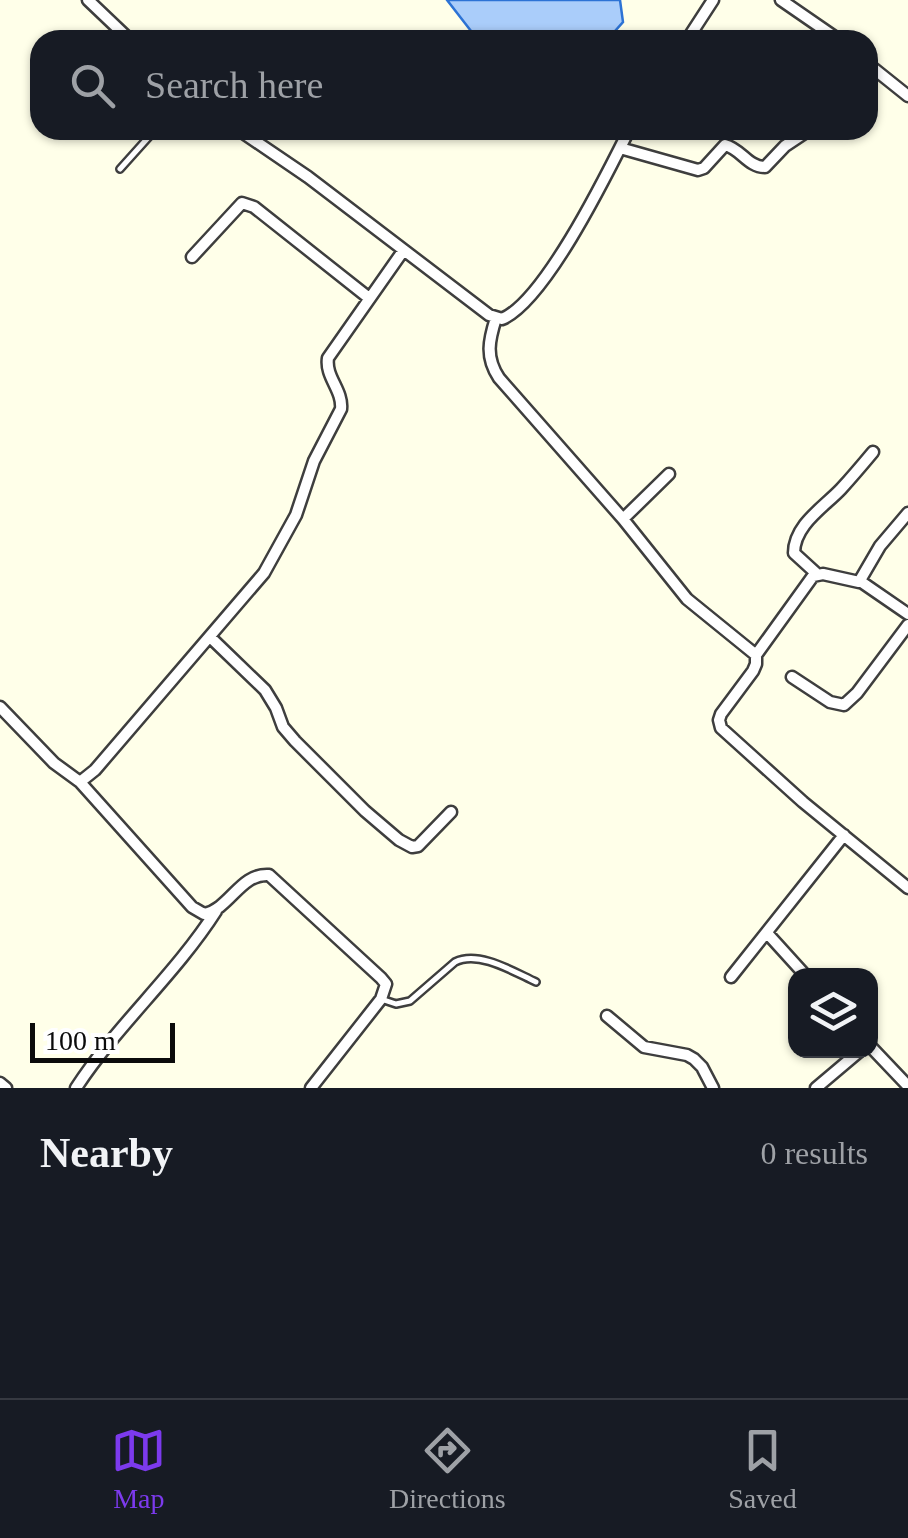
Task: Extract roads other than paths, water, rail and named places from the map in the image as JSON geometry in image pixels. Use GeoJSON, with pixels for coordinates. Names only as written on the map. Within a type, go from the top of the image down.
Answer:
{"type":"FeatureCollection","features":[{"type":"Feature","properties":{"kind":"street"},"geometry":{"type":"LineString","coordinates":[[88,0],[120,30]]}},
{"type":"Feature","properties":{"kind":"street"},"geometry":{"type":"LineString","coordinates":[[694,30],[712,0]]}},
{"type":"Feature","properties":{"kind":"street"},"geometry":{"type":"LineString","coordinates":[[781,0],[824,30]]}},
{"type":"Feature","properties":{"kind":"street"},"geometry":{"type":"LineString","coordinates":[[878,72],[908,96]]}},
{"type":"Feature","properties":{"kind":"street"},"geometry":{"type":"LineString","coordinates":[[254,140],[496,318],[518,310],[544,280],[606,178],[624,140]]}},
{"type":"Feature","properties":{"kind":"street"},"geometry":{"type":"LineString","coordinates":[[620,148],[698,170],[725,145],[765,167],[794,140]]}},
{"type":"Feature","properties":{"kind":"street"},"geometry":{"type":"LineString","coordinates":[[192,257],[237,206],[248,204],[368,298]]}},
{"type":"Feature","properties":{"kind":"street"},"geometry":{"type":"LineString","coordinates":[[80,782],[95,770],[264,573],[296,514],[314,461],[341,409],[342,400],[329,374],[328,358],[403,251]]}},
{"type":"Feature","properties":{"kind":"street"},"geometry":{"type":"LineString","coordinates":[[496,318],[488,348],[492,368],[687,599],[756,655]]}},
{"type":"Feature","properties":{"kind":"street"},"geometry":{"type":"LineString","coordinates":[[874,452],[808,521],[796,540],[794,552],[818,574],[860,581],[908,614]]}},
{"type":"Feature","properties":{"kind":"street"},"geometry":{"type":"LineString","coordinates":[[623,519],[669,474]]}},
{"type":"Feature","properties":{"kind":"street"},"geometry":{"type":"LineString","coordinates":[[860,581],[880,546],[908,512]]}},
{"type":"Feature","properties":{"kind":"street"},"geometry":{"type":"LineString","coordinates":[[818,574],[809,580],[756,655],[753,671],[719,720],[722,728],[803,802],[908,888]]}},
{"type":"Feature","properties":{"kind":"street"},"geometry":{"type":"LineString","coordinates":[[792,678],[830,702],[844,705],[857,694],[908,625]]}},
{"type":"Feature","properties":{"kind":"street"},"geometry":{"type":"LineString","coordinates":[[210,637],[266,690],[288,734],[364,811],[399,840],[418,846],[451,812]]}},
{"type":"Feature","properties":{"kind":"street"},"geometry":{"type":"LineString","coordinates":[[0,707],[54,763],[80,782],[181,897],[204,914],[216,912]]}},
{"type":"Feature","properties":{"kind":"street"},"geometry":{"type":"LineString","coordinates":[[731,977],[844,836]]}},
{"type":"Feature","properties":{"kind":"street"},"geometry":{"type":"LineString","coordinates":[[76,1088],[216,912],[258,874],[269,874],[386,984],[381,999],[310,1088]]}},
{"type":"Feature","properties":{"kind":"street"},"geometry":{"type":"LineString","coordinates":[[767,933],[799,968]]}},
{"type":"Feature","properties":{"kind":"street"},"geometry":{"type":"LineString","coordinates":[[607,1016],[644,1047],[694,1059],[713,1088]]}},
{"type":"Feature","properties":{"kind":"street"},"geometry":{"type":"LineString","coordinates":[[878,1054],[908,1086]]}},
{"type":"Feature","properties":{"kind":"street"},"geometry":{"type":"LineString","coordinates":[[816,1088],[852,1058]]}},
{"type":"Feature","properties":{"kind":"lane"},"geometry":{"type":"LineString","coordinates":[[120,169],[146,140]]}},
{"type":"Feature","properties":{"kind":"lane"},"geometry":{"type":"LineString","coordinates":[[381,999],[396,1004],[410,1001],[462,958],[480,960],[536,982]]}},
{"type":"Feature","properties":{"kind":"water"},"geometry":{"type":"Polygon","coordinates":[[[447,0],[620,0],[623,22],[616,30],[470,30],[447,0]]]}}]}
